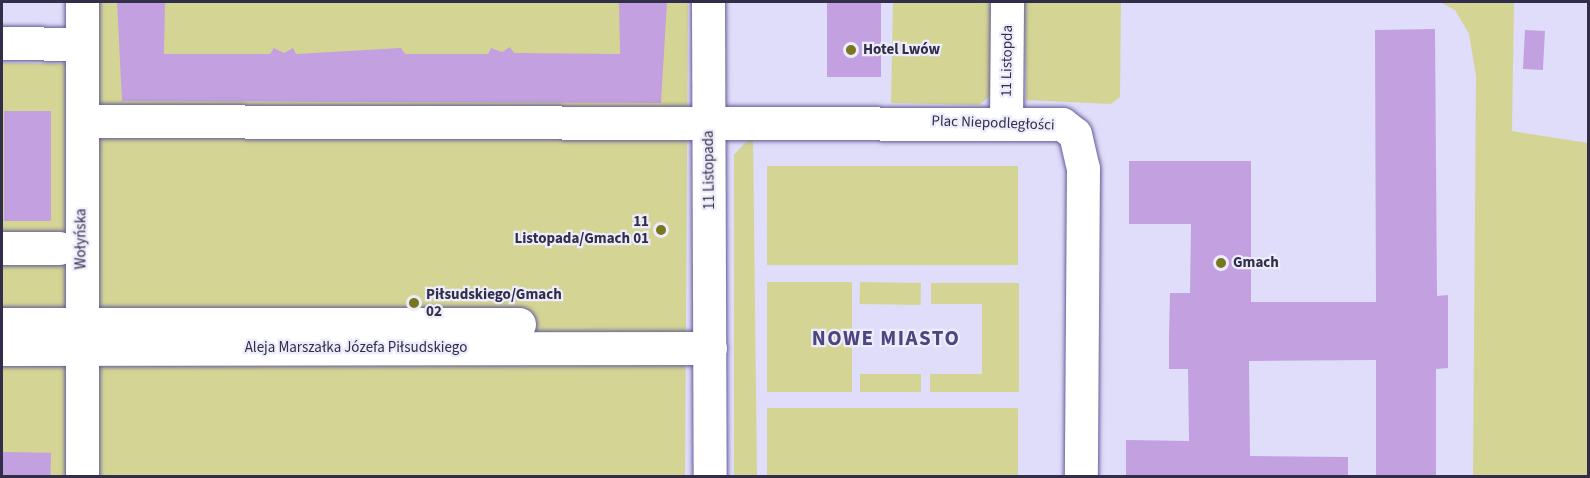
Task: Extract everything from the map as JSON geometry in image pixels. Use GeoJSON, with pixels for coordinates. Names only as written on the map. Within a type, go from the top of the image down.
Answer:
{"type":"FeatureCollection","features":[{"type":"Feature","properties":{"kind":"street","name":"Wołyńska"},"geometry":{"type":"LineString","coordinates":[[81,477],[82,2]]}},
{"type":"Feature","properties":{"kind":"street","name":"11 Listopada"},"geometry":{"type":"LineString","coordinates":[[708,2],[710,477]]}},
{"type":"Feature","properties":{"kind":"street","name":"11 Listopda"},"geometry":{"type":"LineString","coordinates":[[1006,121],[1007,2]]}},
{"type":"Feature","properties":{"kind":"street"},"geometry":{"type":"LineString","coordinates":[[2,43],[82,44]]}},
{"type":"Feature","properties":{"kind":"street"},"geometry":{"type":"LineString","coordinates":[[82,121],[709,119]]}},
{"type":"Feature","properties":{"kind":"street","name":"Plac Niepodległości"},"geometry":{"type":"LineString","coordinates":[[709,119],[1006,121],[1062,124],[1075,134],[1082,150],[1082,477]]}},
{"type":"Feature","properties":{"kind":"street"},"geometry":{"type":"LineString","coordinates":[[2,248],[59,248]]}},
{"type":"Feature","properties":{"kind":"street","name":"Aleja Marszałka Józefa Piłsudskiego"},"geometry":{"type":"LineString","coordinates":[[2,324],[82,337]]}},
{"type":"Feature","properties":{"kind":"street","name":"Aleja Marszałka Józefa Piłsudskiego"},"geometry":{"type":"LineString","coordinates":[[2,349],[82,337],[710,338]]}},
{"type":"Feature","properties":{"kind":"green space"},"geometry":{"type":"Polygon","coordinates":[[[84,2],[688,2],[685,476],[2,476],[2,63],[82,64],[84,2]]]}},
{"type":"Feature","properties":{"kind":"green space"},"geometry":{"type":"Polygon","coordinates":[[[893,2],[990,2],[995,92],[979,105],[891,103],[893,2]]]}},
{"type":"Feature","properties":{"kind":"green space"},"geometry":{"type":"Polygon","coordinates":[[[1024,2],[1121,2],[1120,97],[1111,104],[1026,100],[1024,2]]]}},
{"type":"Feature","properties":{"kind":"green space"},"geometry":{"type":"Polygon","coordinates":[[[1439,2],[1514,2],[1512,131],[1588,143],[1588,476],[1473,476],[1476,76],[1469,34],[1455,10],[1439,2]]]}},
{"type":"Feature","properties":{"kind":"green space"},"geometry":{"type":"Polygon","coordinates":[[[753,134],[757,476],[734,476],[734,155],[753,134]]]}},
{"type":"Feature","properties":{"kind":"green space"},"geometry":{"type":"Polygon","coordinates":[[[767,166],[1018,166],[1018,265],[767,265],[767,166]]]}},
{"type":"Feature","properties":{"kind":"green space"},"geometry":{"type":"Polygon","coordinates":[[[767,282],[852,282],[852,392],[767,392],[767,282]]]}},
{"type":"Feature","properties":{"kind":"green space"},"geometry":{"type":"Polygon","coordinates":[[[860,282],[921,283],[921,305],[860,304],[860,282]]]}},
{"type":"Feature","properties":{"kind":"green space"},"geometry":{"type":"Polygon","coordinates":[[[931,283],[1019,283],[1019,392],[930,392],[930,374],[982,374],[982,304],[931,304],[931,283]]]}},
{"type":"Feature","properties":{"kind":"green space"},"geometry":{"type":"Polygon","coordinates":[[[860,374],[921,374],[921,392],[860,392],[860,374]]]}},
{"type":"Feature","properties":{"kind":"green space"},"geometry":{"type":"Polygon","coordinates":[[[767,408],[1018,408],[1018,476],[767,476],[767,408]]]}},
{"type":"Feature","properties":{"kind":"building"},"geometry":{"type":"Polygon","coordinates":[[[117,2],[165,2],[164,54],[270,54],[274,48],[284,53],[293,48],[296,54],[401,48],[405,54],[488,54],[491,48],[502,52],[510,47],[514,53],[620,54],[619,2],[667,2],[661,103],[122,101],[117,2]]]}},
{"type":"Feature","properties":{"kind":"building","name":"Hotel Lwów"},"geometry":{"type":"Polygon","coordinates":[[[827,2],[881,2],[881,77],[827,77],[827,2]]]}},
{"type":"Feature","properties":{"kind":"building","name":"Gmach"},"geometry":{"type":"Polygon","coordinates":[[[1435,29],[1437,296],[1448,295],[1448,368],[1436,369],[1436,477],[1376,477],[1376,360],[1249,361],[1250,456],[1348,457],[1348,477],[1126,477],[1126,440],[1189,441],[1188,369],[1169,369],[1169,337],[1170,293],[1190,293],[1191,224],[1129,224],[1129,161],[1251,161],[1251,302],[1376,302],[1375,30],[1435,29]]]}},
{"type":"Feature","properties":{"kind":"building"},"geometry":{"type":"Polygon","coordinates":[[[1525,30],[1545,31],[1543,70],[1523,69],[1525,30]]]}},
{"type":"Feature","properties":{"kind":"building"},"geometry":{"type":"Polygon","coordinates":[[[4,111],[51,111],[51,221],[4,221],[4,111]]]}},
{"type":"Feature","properties":{"kind":"building"},"geometry":{"type":"Polygon","coordinates":[[[2,452],[51,453],[51,476],[2,476],[2,452]]]}},
{"type":"Feature","properties":{"kind":"place","name":"Hotel Lwów"},"geometry":{"type":"Point","coordinates":[851,50]}},
{"type":"Feature","properties":{"kind":"place","name":"11 Listopada/Gmach 01"},"geometry":{"type":"Point","coordinates":[661,230]}},
{"type":"Feature","properties":{"kind":"place","name":"Gmach"},"geometry":{"type":"Point","coordinates":[1221,263]}},
{"type":"Feature","properties":{"kind":"place","name":"Piłsudskiego/Gmach 02"},"geometry":{"type":"Point","coordinates":[414,303]}},
{"type":"Feature","properties":{"kind":"district","name":"NOWE MIASTO"},"geometry":{"type":"Point","coordinates":[886,338]}}]}
